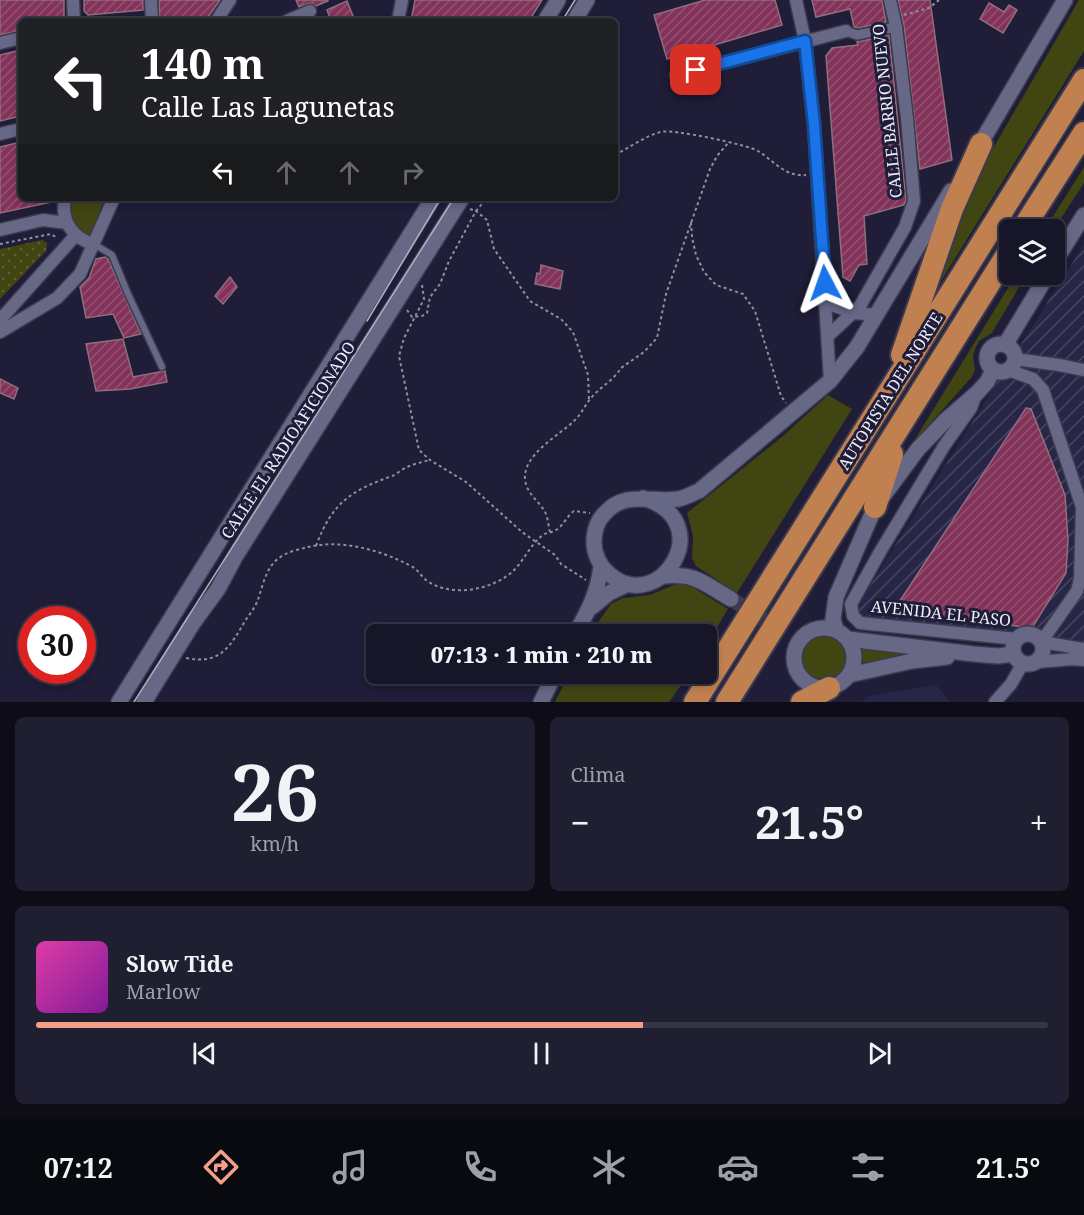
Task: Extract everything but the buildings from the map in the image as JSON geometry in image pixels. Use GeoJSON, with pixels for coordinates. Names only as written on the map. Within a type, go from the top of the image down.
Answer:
{"type":"FeatureCollection","features":[{"type":"Feature","properties":{"kind":"highway","name":"AUTOPISTA DEL NORTE"},"geometry":{"type":"LineString","coordinates":[[688,702],[701,693],[1084,80]]}},
{"type":"Feature","properties":{"kind":"highway"},"geometry":{"type":"LineString","coordinates":[[1029,219],[1084,133]]}},
{"type":"Feature","properties":{"kind":"highway"},"geometry":{"type":"LineString","coordinates":[[890,390],[952,209],[981,144]]}},
{"type":"Feature","properties":{"kind":"highway","name":"AUTOPISTA DEL NORTE"},"geometry":{"type":"LineString","coordinates":[[727,702],[999,268]]}},
{"type":"Feature","properties":{"kind":"highway"},"geometry":{"type":"LineString","coordinates":[[875,507],[903,421]]}},
{"type":"Feature","properties":{"kind":"highway"},"geometry":{"type":"LineString","coordinates":[[802,702],[829,688]]}},
{"type":"Feature","properties":{"kind":"street"},"geometry":{"type":"LineString","coordinates":[[73,0],[74,18]]}},
{"type":"Feature","properties":{"kind":"street"},"geometry":{"type":"LineString","coordinates":[[151,0],[152,18]]}},
{"type":"Feature","properties":{"kind":"street"},"geometry":{"type":"LineString","coordinates":[[218,18],[230,0]]}},
{"type":"Feature","properties":{"kind":"street"},"geometry":{"type":"LineString","coordinates":[[399,18],[402,0]]}},
{"type":"Feature","properties":{"kind":"street"},"geometry":{"type":"LineString","coordinates":[[547,18],[558,0]]}},
{"type":"Feature","properties":{"kind":"street"},"geometry":{"type":"LineString","coordinates":[[576,18],[587,0]]}},
{"type":"Feature","properties":{"kind":"street"},"geometry":{"type":"LineString","coordinates":[[796,0],[805,41],[818,175],[830,381]]}},
{"type":"Feature","properties":{"kind":"street","name":"CALLE BARRIO NUEVO"},"geometry":{"type":"LineString","coordinates":[[828,336],[860,306],[905,227],[914,201],[907,118],[896,27],[890,0]]}},
{"type":"Feature","properties":{"kind":"street"},"geometry":{"type":"LineString","coordinates":[[628,584],[614,578],[602,566],[594,545],[597,526],[602,516],[610,507],[631,498],[678,499],[699,491],[830,381],[857,347],[877,315],[1065,0]]}},
{"type":"Feature","properties":{"kind":"street"},"geometry":{"type":"LineString","coordinates":[[294,18],[310,11]]}},
{"type":"Feature","properties":{"kind":"street"},"geometry":{"type":"LineString","coordinates":[[676,75],[846,31],[857,35],[896,27]]}},
{"type":"Feature","properties":{"kind":"street"},"geometry":{"type":"LineString","coordinates":[[0,43],[18,39]]}},
{"type":"Feature","properties":{"kind":"street"},"geometry":{"type":"LineString","coordinates":[[0,134],[18,130]]}},
{"type":"Feature","properties":{"kind":"street"},"geometry":{"type":"LineString","coordinates":[[64,201],[67,223],[75,236],[94,244]]}},
{"type":"Feature","properties":{"kind":"street"},"geometry":{"type":"LineString","coordinates":[[43,220],[64,201]]}},
{"type":"Feature","properties":{"kind":"street"},"geometry":{"type":"LineString","coordinates":[[0,333],[57,298],[80,274],[113,201]]}},
{"type":"Feature","properties":{"kind":"street","name":"CALLE EL RADIOAFICIONADO"},"geometry":{"type":"LineString","coordinates":[[119,702],[431,201]]}},
{"type":"Feature","properties":{"kind":"street","name":"CALLE EL RADIOAFICIONADO"},"geometry":{"type":"LineString","coordinates":[[144,702],[193,623],[218,589],[235,557],[465,203]]}},
{"type":"Feature","properties":{"kind":"street"},"geometry":{"type":"LineString","coordinates":[[1065,245],[1084,215]]}},
{"type":"Feature","properties":{"kind":"street"},"geometry":{"type":"LineString","coordinates":[[0,230],[43,220],[67,223]]}},
{"type":"Feature","properties":{"kind":"street"},"geometry":{"type":"LineString","coordinates":[[0,321],[75,236]]}},
{"type":"Feature","properties":{"kind":"street"},"geometry":{"type":"LineString","coordinates":[[1005,345],[1040,285]]}},
{"type":"Feature","properties":{"kind":"street"},"geometry":{"type":"LineString","coordinates":[[826,292],[836,306],[854,313],[877,315]]}},
{"type":"Feature","properties":{"kind":"street"},"geometry":{"type":"LineString","coordinates":[[842,634],[819,628],[793,638],[794,661],[802,679],[810,685],[829,688],[844,681],[849,675],[854,657],[842,634],[833,619],[836,597],[875,507],[918,448],[1005,366],[1012,350],[1005,345],[996,345],[989,350],[987,359],[1005,366],[1033,379],[1043,390],[1082,507],[1080,579],[1077,591],[1042,642],[1043,655],[1024,660],[1011,684],[995,702]]}},
{"type":"Feature","properties":{"kind":"street"},"geometry":{"type":"LineString","coordinates":[[1005,366],[1084,370]]}},
{"type":"Feature","properties":{"kind":"street","name":"AVENIDA EL PASO"},"geometry":{"type":"LineString","coordinates":[[977,393],[971,408],[944,446],[851,604],[853,616],[860,623],[1017,639]]}},
{"type":"Feature","properties":{"kind":"street"},"geometry":{"type":"LineString","coordinates":[[643,498],[666,509],[673,517],[680,536],[679,552],[673,565],[663,576]]}},
{"type":"Feature","properties":{"kind":"street"},"geometry":{"type":"LineString","coordinates":[[679,552],[691,576]]}},
{"type":"Feature","properties":{"kind":"street"},"geometry":{"type":"LineString","coordinates":[[581,624],[597,590],[602,566]]}},
{"type":"Feature","properties":{"kind":"street"},"geometry":{"type":"LineString","coordinates":[[590,609],[609,592],[628,584],[647,584],[663,576],[681,574],[691,576],[731,599]]}},
{"type":"Feature","properties":{"kind":"street","name":"AVENIDA EL PASO"},"geometry":{"type":"LineString","coordinates":[[842,634],[1024,660],[1084,660]]}},
{"type":"Feature","properties":{"kind":"street"},"geometry":{"type":"LineString","coordinates":[[1024,660],[1014,646],[1021,636],[1030,634],[1042,642],[1084,649]]}},
{"type":"Feature","properties":{"kind":"street","name":"AVENIDA EL PASO"},"geometry":{"type":"LineString","coordinates":[[849,675],[912,661],[974,654]]}},
{"type":"Feature","properties":{"kind":"street"},"geometry":{"type":"LineString","coordinates":[[541,702],[550,684]]}},
{"type":"Feature","properties":{"kind":"lane"},"geometry":{"type":"LineString","coordinates":[[94,244],[112,255],[162,368]]}},
{"type":"Feature","properties":{"kind":"path"},"geometry":{"type":"LineString","coordinates":[[904,15],[929,8],[939,0]]}},
{"type":"Feature","properties":{"kind":"path"},"geometry":{"type":"LineString","coordinates":[[618,152],[661,131],[686,133],[728,143],[748,145],[796,176],[818,175]]}},
{"type":"Feature","properties":{"kind":"path"},"geometry":{"type":"LineString","coordinates":[[550,532],[546,514],[532,497],[525,481],[525,471],[531,459],[573,422],[589,400],[621,368],[644,352],[657,338],[666,294],[691,221],[710,169],[728,143]]}},
{"type":"Feature","properties":{"kind":"path"},"geometry":{"type":"LineString","coordinates":[[405,308],[412,317],[427,313],[430,297],[440,284],[449,261],[476,211],[484,201]]}},
{"type":"Feature","properties":{"kind":"path"},"geometry":{"type":"LineString","coordinates":[[465,203],[471,211],[476,211],[487,220],[494,249],[530,301],[561,319],[573,332],[588,375],[589,400]]}},
{"type":"Feature","properties":{"kind":"path"},"geometry":{"type":"LineString","coordinates":[[691,221],[696,255],[705,272],[716,285],[743,294],[755,311],[781,396],[794,412]]}},
{"type":"Feature","properties":{"kind":"path"},"geometry":{"type":"LineString","coordinates":[[0,244],[51,234],[59,241]]}},
{"type":"Feature","properties":{"kind":"path"},"geometry":{"type":"LineString","coordinates":[[421,283],[424,299],[400,347],[399,356],[419,450],[466,482],[522,532],[537,541],[555,555],[561,564],[597,590]]}},
{"type":"Feature","properties":{"kind":"path"},"geometry":{"type":"LineString","coordinates":[[316,546],[327,518],[340,504],[381,479],[394,476],[405,467],[430,459]]}},
{"type":"Feature","properties":{"kind":"path"},"geometry":{"type":"LineString","coordinates":[[185,657],[197,660],[220,656],[235,640],[256,604],[269,568],[279,558],[296,550],[316,546],[352,545],[382,553],[415,568],[433,584],[465,591],[485,587],[507,576],[519,566],[544,534],[556,530],[574,511],[602,516]]}},
{"type":"Feature","properties":{"kind":"shaded area"},"geometry":{"type":"Polygon","coordinates":[[[1084,244],[1084,643],[1005,637],[851,616],[1058,285],[1065,285],[1065,274],[1084,244]]]}},
{"type":"Feature","properties":{"kind":"shaded area"},"geometry":{"type":"Polygon","coordinates":[[[936,685],[950,702],[861,702],[869,696],[936,685]]]}},
{"type":"Feature","properties":{"kind":"green space"},"geometry":{"type":"Polygon","coordinates":[[[1079,0],[1084,0],[1084,51],[931,297],[951,236],[980,171],[1079,0]]]}},
{"type":"Feature","properties":{"kind":"green space"},"geometry":{"type":"Polygon","coordinates":[[[1084,167],[1084,183],[1061,219],[1051,219],[1084,167]]]}},
{"type":"Feature","properties":{"kind":"green space"},"geometry":{"type":"Polygon","coordinates":[[[72,201],[104,201],[90,235],[76,226],[71,215],[72,201]]]}},
{"type":"Feature","properties":{"kind":"green space"},"geometry":{"type":"Polygon","coordinates":[[[42,240],[47,243],[46,251],[0,299],[0,249],[42,240]]]}},
{"type":"Feature","properties":{"kind":"green space"},"geometry":{"type":"Polygon","coordinates":[[[1010,285],[1020,285],[992,333],[979,341],[973,356],[975,370],[971,378],[912,444],[1010,285]]]}},
{"type":"Feature","properties":{"kind":"green space"},"geometry":{"type":"Polygon","coordinates":[[[828,395],[852,409],[737,593],[696,566],[692,558],[693,536],[687,513],[783,436],[828,395]]]}},
{"type":"Feature","properties":{"kind":"green space"},"geometry":{"type":"Polygon","coordinates":[[[687,582],[728,609],[717,627],[717,624],[597,624],[611,604],[623,598],[650,595],[678,583],[687,582]]]}},
{"type":"Feature","properties":{"kind":"green space"},"geometry":{"type":"Polygon","coordinates":[[[824,635],[840,642],[847,658],[840,674],[824,681],[808,674],[801,658],[808,642],[824,635]]]}},
{"type":"Feature","properties":{"kind":"green space"},"geometry":{"type":"Polygon","coordinates":[[[859,647],[908,650],[910,654],[862,665],[859,647]]]}},
{"type":"Feature","properties":{"kind":"green space"},"geometry":{"type":"Polygon","coordinates":[[[564,684],[682,684],[669,702],[555,702],[564,684]]]}},
{"type":"Feature","properties":{"kind":"tunnel"},"geometry":{"type":"LineString","coordinates":[[731,599],[788,634]]}},
{"type":"Feature","properties":{"kind":"tram line"},"geometry":{"type":"LineString","coordinates":[[564,18],[575,0]]}},
{"type":"Feature","properties":{"kind":"tram line"},"geometry":{"type":"LineString","coordinates":[[367,321],[439,201]]}},
{"type":"Feature","properties":{"kind":"tram line"},"geometry":{"type":"LineString","coordinates":[[134,702],[452,201]]}},
{"type":"Feature","properties":{"kind":"route"},"geometry":{"type":"LineString","coordinates":[[696,70],[805,41],[814,124],[825,283]]}}]}
